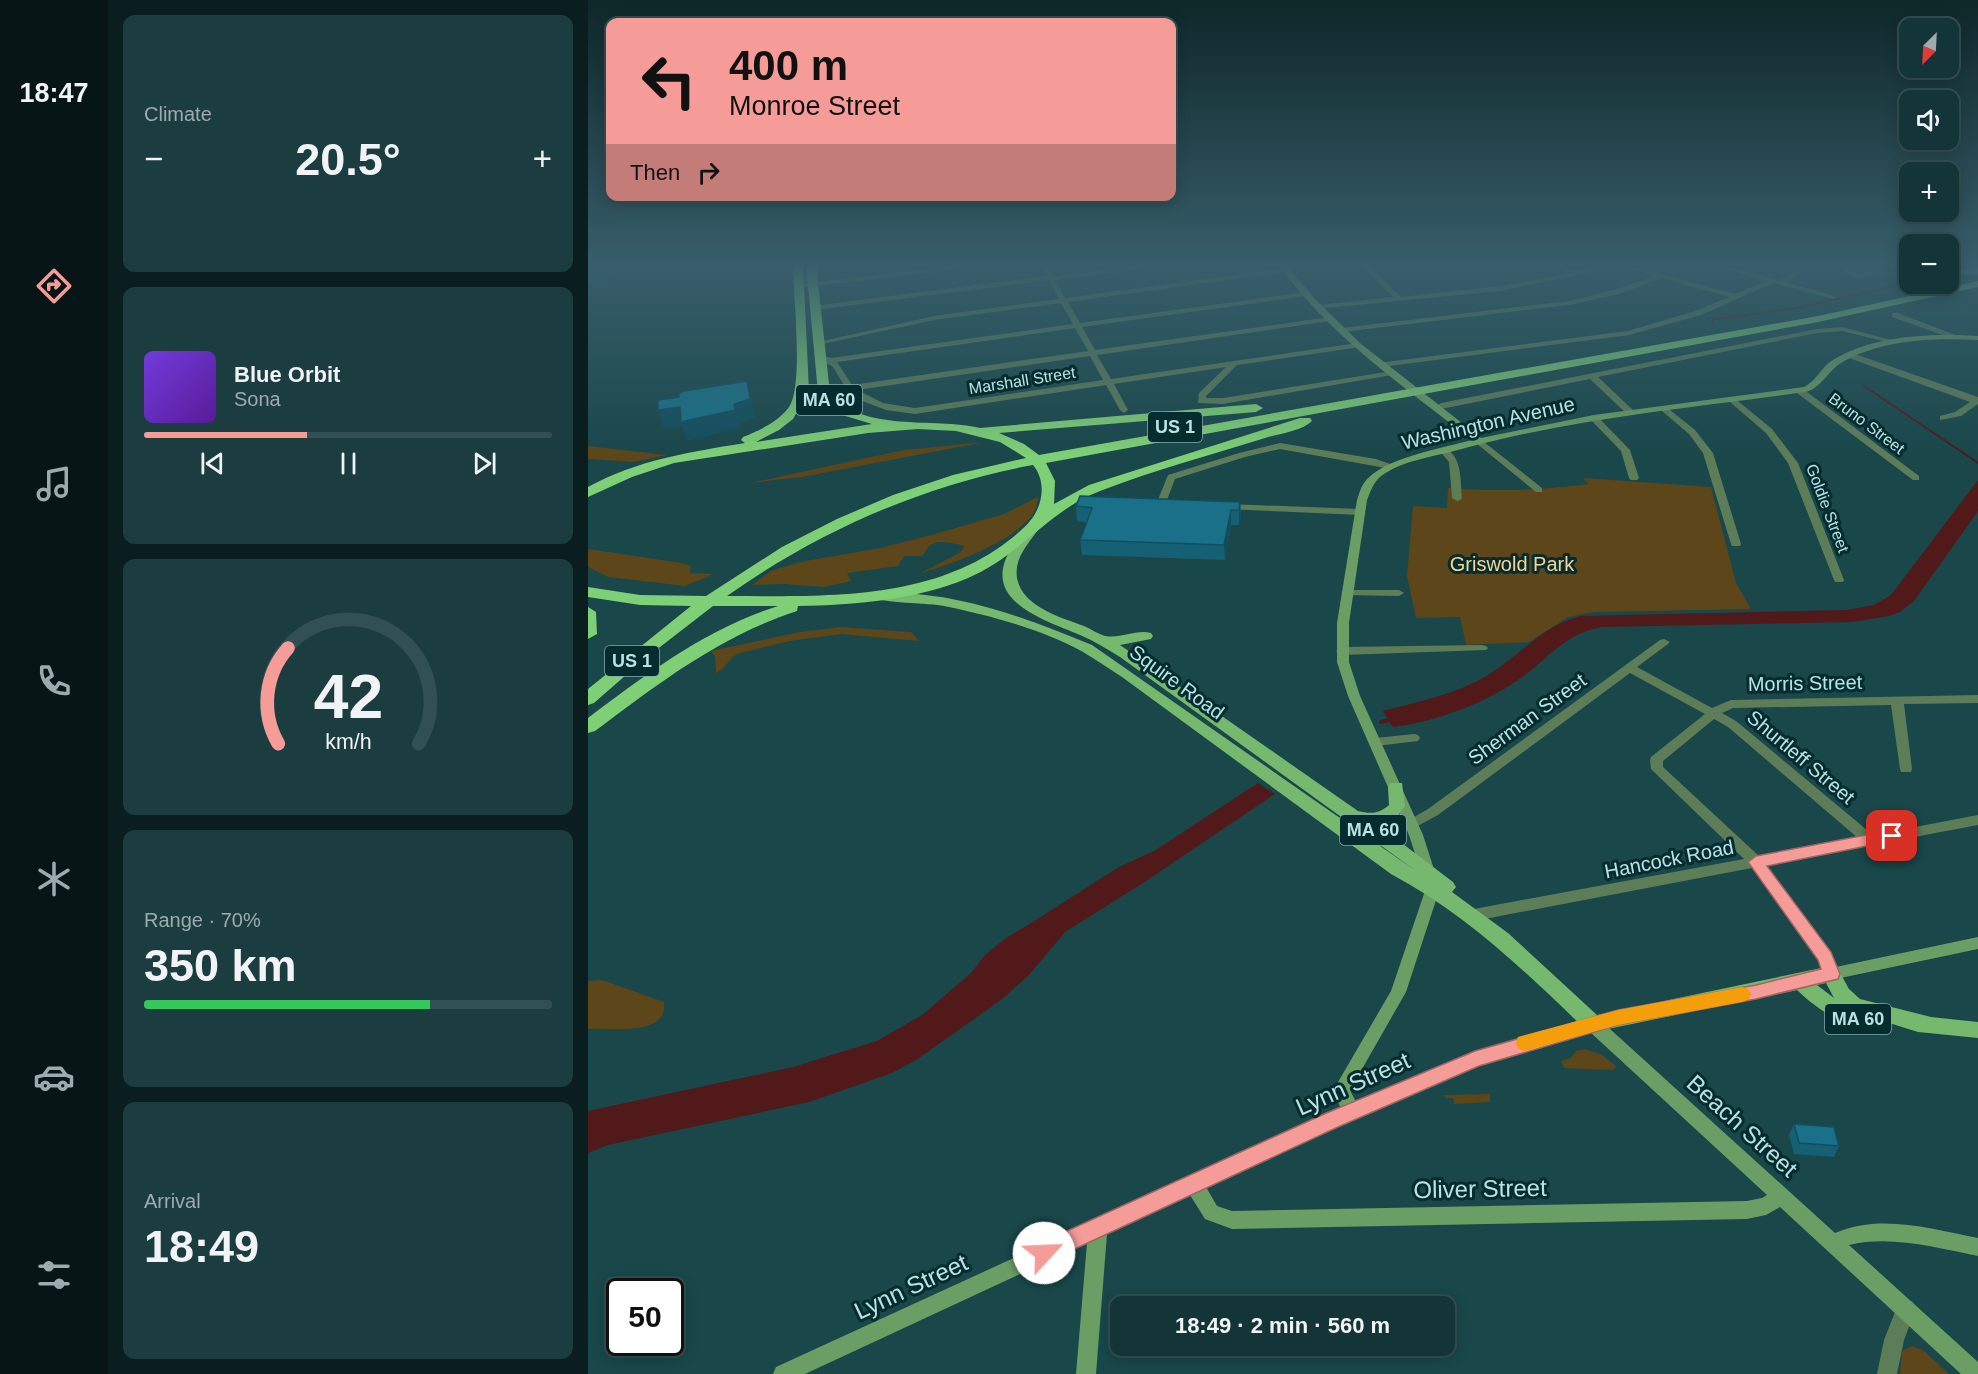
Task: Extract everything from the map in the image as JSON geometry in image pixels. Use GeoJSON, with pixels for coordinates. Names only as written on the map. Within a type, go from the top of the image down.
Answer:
{"type":"FeatureCollection","features":[{"type":"Feature","properties":{"kind":"highway","name":"MA 60"},"geometry":{"type":"LineString","coordinates":[[588,493],[633,472],[733,446],[761,435],[784,421],[796,407],[804,382],[805,328]]}},
{"type":"Feature","properties":{"kind":"highway","name":"MA 60"},"geometry":{"type":"LineString","coordinates":[[816,328],[818,343],[825,358],[823,391],[828,399],[840,409],[878,422],[969,430],[1015,446],[1041,466],[1047,479],[1049,494],[1047,506],[1037,524]]}},
{"type":"Feature","properties":{"kind":"highway","name":"US 1"},"geometry":{"type":"LineString","coordinates":[[1411,388],[1727,328]]}},
{"type":"Feature","properties":{"kind":"highway","name":"US 1"},"geometry":{"type":"LineString","coordinates":[[588,683],[668,625],[740,568],[816,524],[901,487],[1003,462],[1056,452],[1763,328]]}},
{"type":"Feature","properties":{"kind":"highway"},"geometry":{"type":"LineString","coordinates":[[859,597],[911,589],[962,574],[1002,554],[1070,500],[1094,488],[1411,388]]}},
{"type":"Feature","properties":{"kind":"highway"},"geometry":{"type":"LineString","coordinates":[[969,430],[1299,408]]}},
{"type":"Feature","properties":{"kind":"highway"},"geometry":{"type":"LineString","coordinates":[[691,456],[851,432],[940,426]]}},
{"type":"Feature","properties":{"kind":"highway","name":"US 1"},"geometry":{"type":"LineString","coordinates":[[588,699],[668,625],[753,571],[837,522],[918,490],[1003,462]]}},
{"type":"Feature","properties":{"kind":"highway","name":"MA 60"},"geometry":{"type":"LineString","coordinates":[[588,592],[658,600],[859,597]]}},
{"type":"Feature","properties":{"kind":"highway"},"geometry":{"type":"LineString","coordinates":[[588,727],[713,637],[759,616],[821,599]]}},
{"type":"Feature","properties":{"kind":"highway"},"geometry":{"type":"LineString","coordinates":[[588,612],[588,634]]}},
{"type":"Feature","properties":{"kind":"main road","name":"Squire Road"},"geometry":{"type":"LineString","coordinates":[[1037,524],[1011,564],[1010,575],[1015,590],[1023,601],[1038,612],[1099,639],[1130,658],[1345,810],[1431,880]]}},
{"type":"Feature","properties":{"kind":"main road","name":"Squire Road"},"geometry":{"type":"LineString","coordinates":[[859,597],[926,598],[955,603],[1036,627],[1087,648],[1127,674],[1397,869],[1431,880]]}},
{"type":"Feature","properties":{"kind":"main road"},"geometry":{"type":"LineString","coordinates":[[1099,639],[1122,641],[1146,636]]}},
{"type":"Feature","properties":{"kind":"main road"},"geometry":{"type":"LineString","coordinates":[[1345,810],[1367,819],[1382,818],[1391,814],[1398,806],[1396,787]]}},
{"type":"Feature","properties":{"kind":"main road","name":"Beach Street"},"geometry":{"type":"LineString","coordinates":[[1431,880],[1474,915],[1593,1024]]}},
{"type":"Feature","properties":{"kind":"main road","name":"Lynn Street"},"geometry":{"type":"LineString","coordinates":[[1593,1024],[1832,974]]}},
{"type":"Feature","properties":{"kind":"main road","name":"MA 60"},"geometry":{"type":"LineString","coordinates":[[1832,974],[1839,990],[1854,1006],[1927,1024]]}},
{"type":"Feature","properties":{"kind":"main road","name":"MA 60"},"geometry":{"type":"LineString","coordinates":[[1800,981],[1823,1004],[1844,1015],[1879,1022],[1927,1024],[1978,1030]]}},
{"type":"Feature","properties":{"kind":"street"},"geometry":{"type":"LineString","coordinates":[[818,343],[887,328]]}},
{"type":"Feature","properties":{"kind":"street"},"geometry":{"type":"LineString","coordinates":[[825,358],[1053,328]]}},
{"type":"Feature","properties":{"kind":"street"},"geometry":{"type":"LineString","coordinates":[[1079,328],[1124,410]]}},
{"type":"Feature","properties":{"kind":"street"},"geometry":{"type":"LineString","coordinates":[[850,388],[1264,328]]}},
{"type":"Feature","properties":{"kind":"street"},"geometry":{"type":"LineString","coordinates":[[1342,330],[1358,328]]}},
{"type":"Feature","properties":{"kind":"street"},"geometry":{"type":"LineString","coordinates":[[1382,365],[1616,335],[1645,328]]}},
{"type":"Feature","properties":{"kind":"street"},"geometry":{"type":"LineString","coordinates":[[1932,328],[1954,336]]}},
{"type":"Feature","properties":{"kind":"street"},"geometry":{"type":"LineString","coordinates":[[1342,330],[1357,345],[1439,406],[1462,428],[1539,490]]}},
{"type":"Feature","properties":{"kind":"street"},"geometry":{"type":"LineString","coordinates":[[1439,406],[1821,330],[1854,331],[1895,342]]}},
{"type":"Feature","properties":{"kind":"street","name":"Washington Avenue"},"geometry":{"type":"LineString","coordinates":[[1431,880],[1412,824],[1346,678],[1342,651],[1348,592],[1360,512],[1368,484],[1391,466],[1449,448],[1594,418],[1800,391],[1816,385],[1831,365],[1895,342],[1954,336],[1978,338]]}},
{"type":"Feature","properties":{"kind":"street","name":"Marshall Street"},"geometry":{"type":"LineString","coordinates":[[825,358],[850,388],[870,401],[911,411],[1357,345]]}},
{"type":"Feature","properties":{"kind":"street"},"geometry":{"type":"LineString","coordinates":[[1852,356],[1977,401]]}},
{"type":"Feature","properties":{"kind":"street"},"geometry":{"type":"LineString","coordinates":[[1236,362],[1202,395],[1201,401],[1223,401],[1392,373]]}},
{"type":"Feature","properties":{"kind":"street"},"geometry":{"type":"LineString","coordinates":[[1592,376],[1631,413]]}},
{"type":"Feature","properties":{"kind":"street","name":"Bruno Street"},"geometry":{"type":"LineString","coordinates":[[1800,391],[1916,478]]}},
{"type":"Feature","properties":{"kind":"street","name":"Goldie Street"},"geometry":{"type":"LineString","coordinates":[[1733,400],[1769,430],[1793,463],[1839,580]]}},
{"type":"Feature","properties":{"kind":"street"},"geometry":{"type":"LineString","coordinates":[[1943,418],[1955,416],[1977,401]]}},
{"type":"Feature","properties":{"kind":"street"},"geometry":{"type":"LineString","coordinates":[[1665,409],[1692,432],[1708,453],[1736,544]]}},
{"type":"Feature","properties":{"kind":"street"},"geometry":{"type":"LineString","coordinates":[[1594,418],[1625,450],[1634,478]]}},
{"type":"Feature","properties":{"kind":"street"},"geometry":{"type":"LineString","coordinates":[[1457,498],[1454,464],[1449,448],[1464,438],[1462,428]]}},
{"type":"Feature","properties":{"kind":"street"},"geometry":{"type":"LineString","coordinates":[[1179,505],[1162,502],[1168,480],[1172,476],[1280,446],[1391,466]]}},
{"type":"Feature","properties":{"kind":"street"},"geometry":{"type":"LineString","coordinates":[[1214,507],[1360,512]]}},
{"type":"Feature","properties":{"kind":"street"},"geometry":{"type":"LineString","coordinates":[[1348,592],[1400,593]]}},
{"type":"Feature","properties":{"kind":"street","name":"Sherman Street"},"geometry":{"type":"LineString","coordinates":[[1412,824],[1438,808],[1631,669],[1664,642]]}},
{"type":"Feature","properties":{"kind":"street"},"geometry":{"type":"LineString","coordinates":[[1342,651],[1482,648]]}},
{"type":"Feature","properties":{"kind":"street","name":"Shurtleff Street"},"geometry":{"type":"LineString","coordinates":[[1631,669],[1732,724],[1870,840]]}},
{"type":"Feature","properties":{"kind":"street","name":"Morris Street"},"geometry":{"type":"LineString","coordinates":[[1756,862],[1657,769],[1654,763],[1714,713],[1731,704],[1978,699]]}},
{"type":"Feature","properties":{"kind":"street"},"geometry":{"type":"LineString","coordinates":[[1897,700],[1906,769]]}},
{"type":"Feature","properties":{"kind":"street"},"geometry":{"type":"LineString","coordinates":[[1376,742],[1414,738]]}},
{"type":"Feature","properties":{"kind":"street","name":"Hancock Road"},"geometry":{"type":"LineString","coordinates":[[1474,915],[1978,820]]}},
{"type":"Feature","properties":{"kind":"street"},"geometry":{"type":"LineString","coordinates":[[1756,862],[1825,957],[1832,974]]}},
{"type":"Feature","properties":{"kind":"street"},"geometry":{"type":"LineString","coordinates":[[1352,1112],[1342,1096],[1342,1089],[1398,992],[1431,880]]}},
{"type":"Feature","properties":{"kind":"street","name":"Lynn Street"},"geometry":{"type":"LineString","coordinates":[[1832,974],[1978,943]]}},
{"type":"Feature","properties":{"kind":"street","name":"Lynn Street"},"geometry":{"type":"LineString","coordinates":[[783,1374],[1352,1112],[1475,1059],[1593,1024]]}},
{"type":"Feature","properties":{"kind":"street","name":"Beach Street"},"geometry":{"type":"LineString","coordinates":[[1593,1024],[1976,1374]]}},
{"type":"Feature","properties":{"kind":"street","name":"Oliver Street"},"geometry":{"type":"LineString","coordinates":[[1194,1185],[1210,1213],[1232,1220],[1747,1210],[1766,1206],[1781,1196]]}},
{"type":"Feature","properties":{"kind":"street"},"geometry":{"type":"LineString","coordinates":[[1086,1374],[1098,1227]]}},
{"type":"Feature","properties":{"kind":"street"},"geometry":{"type":"LineString","coordinates":[[1833,1243],[1845,1236],[1869,1232],[1978,1247]]}},
{"type":"Feature","properties":{"kind":"street"},"geometry":{"type":"LineString","coordinates":[[1887,1374],[1894,1340],[1906,1309]]}},
{"type":"Feature","properties":{"kind":"green space"},"geometry":{"type":"Polygon","coordinates":[[[985,442],[802,477],[750,483],[904,450],[985,442]]]}},
{"type":"Feature","properties":{"kind":"green space"},"geometry":{"type":"Polygon","coordinates":[[[588,446],[667,455],[634,462],[588,459],[588,446]]]}},
{"type":"Feature","properties":{"kind":"green space","name":"Griswold Park"},"geometry":{"type":"Polygon","coordinates":[[[1583,478],[1711,487],[1736,583],[1751,609],[1593,612],[1568,617],[1529,642],[1466,645],[1460,617],[1416,618],[1407,576],[1413,506],[1447,508],[1448,488],[1518,490],[1589,484],[1583,478]]]}},
{"type":"Feature","properties":{"kind":"green space"},"geometry":{"type":"Polygon","coordinates":[[[1038,497],[1034,511],[1024,524],[1008,536],[970,556],[919,574],[961,552],[964,546],[945,542],[931,544],[923,556],[904,556],[898,566],[847,573],[851,581],[824,587],[783,584],[752,585],[771,571],[800,562],[880,548],[935,534],[1004,514],[1038,497]]]}},
{"type":"Feature","properties":{"kind":"green space"},"geometry":{"type":"Polygon","coordinates":[[[588,549],[682,563],[691,566],[690,573],[714,574],[685,586],[608,577],[588,567],[588,549]]]}},
{"type":"Feature","properties":{"kind":"green space"},"geometry":{"type":"Polygon","coordinates":[[[841,627],[911,632],[919,641],[841,634],[790,641],[740,653],[716,673],[715,657],[711,651],[800,632],[841,627]]]}},
{"type":"Feature","properties":{"kind":"green space"},"geometry":{"type":"Polygon","coordinates":[[[602,980],[664,1002],[663,1013],[657,1021],[647,1026],[588,1029],[588,981],[602,980]]]}},
{"type":"Feature","properties":{"kind":"green space"},"geometry":{"type":"Polygon","coordinates":[[[1585,1049],[1602,1055],[1617,1067],[1612,1070],[1564,1068],[1561,1061],[1571,1058],[1576,1051],[1585,1049]]]}},
{"type":"Feature","properties":{"kind":"green space"},"geometry":{"type":"Polygon","coordinates":[[[1490,1094],[1490,1102],[1454,1104],[1453,1098],[1445,1098],[1444,1095],[1490,1094]]]}},
{"type":"Feature","properties":{"kind":"green space"},"geometry":{"type":"Polygon","coordinates":[[[1912,1346],[1923,1350],[1949,1374],[1900,1374],[1902,1351],[1912,1346]]]}},
{"type":"Feature","properties":{"kind":"shaded area"},"geometry":{"type":"Polygon","coordinates":[[[1978,480],[1978,511],[1914,601],[1900,612],[1852,622],[1601,627],[1577,635],[1507,687],[1460,710],[1426,721],[1393,727],[1383,711],[1437,697],[1476,682],[1544,633],[1581,616],[1846,610],[1874,605],[1891,595],[1978,480]]]}},
{"type":"Feature","properties":{"kind":"shaded area"},"geometry":{"type":"Polygon","coordinates":[[[1258,783],[1275,794],[1143,883],[1065,932],[1029,975],[1001,1000],[916,1060],[892,1073],[809,1102],[608,1145],[588,1153],[588,1111],[793,1067],[877,1041],[922,1015],[971,973],[985,955],[1006,938],[1119,867],[1154,851],[1258,783]]]}},
{"type":"Feature","properties":{"kind":"building"},"geometry":{"type":"Polygon","coordinates":[[[747,381],[750,399],[734,404],[735,410],[681,422],[680,407],[658,410],[658,400],[679,397],[679,393],[685,391],[747,381]]]}},
{"type":"Feature","properties":{"kind":"building"},"geometry":{"type":"Polygon","coordinates":[[[1080,496],[1240,502],[1239,510],[1231,510],[1224,545],[1080,540],[1092,508],[1076,506],[1080,496]]]}},
{"type":"Feature","properties":{"kind":"building"},"geometry":{"type":"Polygon","coordinates":[[[1794,1124],[1834,1127],[1839,1146],[1799,1143],[1794,1124]]]}},
{"type":"Feature","properties":{"kind":"waterway"},"geometry":{"type":"LineString","coordinates":[[1864,386],[1978,463]]}},
{"type":"Feature","properties":{"kind":"waterway"},"geometry":{"type":"LineString","coordinates":[[1381,722],[1390,720]]}},
{"type":"Feature","properties":{"kind":"slow traffic"},"geometry":{"type":"LineString","coordinates":[[1525,1043],[1618,1017],[1742,994]]}},
{"type":"Feature","properties":{"kind":"route"},"geometry":{"type":"LineString","coordinates":[[1044,1253],[1331,1120],[1475,1059],[1618,1017],[1756,992],[1832,974],[1825,957],[1756,862],[1892,836]]}}]}
